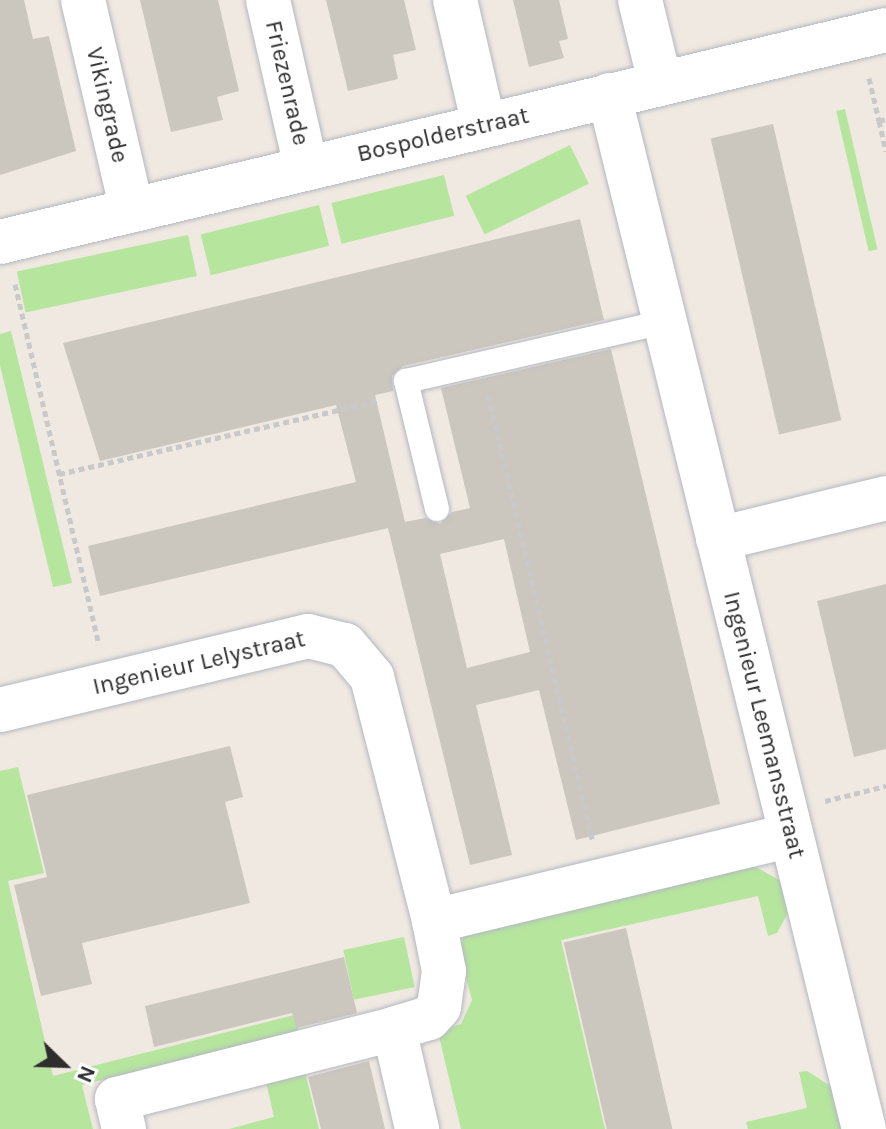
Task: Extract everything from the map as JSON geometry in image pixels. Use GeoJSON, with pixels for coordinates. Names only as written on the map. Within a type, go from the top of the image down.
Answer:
{"type":"FeatureCollection","features":[{"type":"Feature","properties":{"kind":"street","name":"Vikingrade"},"geometry":{"type":"LineString","coordinates":[[83,0],[132,210]]}},
{"type":"Feature","properties":{"kind":"street","name":"Friezenrade"},"geometry":{"type":"LineString","coordinates":[[268,0],[306,167]]}},
{"type":"Feature","properties":{"kind":"street"},"geometry":{"type":"LineString","coordinates":[[455,0],[484,126]]}},
{"type":"Feature","properties":{"kind":"street"},"geometry":{"type":"LineString","coordinates":[[640,0],[660,82]]}},
{"type":"Feature","properties":{"kind":"street","name":"Bospolderstraat"},"geometry":{"type":"LineString","coordinates":[[2,241],[886,30]]}},
{"type":"Feature","properties":{"kind":"street","name":"Ingenieur Leemansstraat"},"geometry":{"type":"LineString","coordinates":[[609,95],[668,321],[718,539],[864,1129]]}},
{"type":"Feature","properties":{"kind":"street"},"geometry":{"type":"LineString","coordinates":[[718,539],[886,498]]}},
{"type":"Feature","properties":{"kind":"street","name":"Ingenieur Lelystraat"},"geometry":{"type":"LineString","coordinates":[[0,710],[308,636],[345,645],[372,677],[434,921],[444,971],[439,1007],[429,1018],[394,1029],[117,1099],[124,1129]]}},
{"type":"Feature","properties":{"kind":"street"},"geometry":{"type":"LineString","coordinates":[[434,921],[603,881],[788,823]]}},
{"type":"Feature","properties":{"kind":"street"},"geometry":{"type":"LineString","coordinates":[[394,1029],[417,1129]]}},
{"type":"Feature","properties":{"kind":"lane"},"geometry":{"type":"LineString","coordinates":[[437,509],[406,381],[668,321]]}},
{"type":"Feature","properties":{"kind":"path"},"geometry":{"type":"LineString","coordinates":[[879,121],[886,151]]}},
{"type":"Feature","properties":{"kind":"path"},"geometry":{"type":"LineString","coordinates":[[2,241],[108,684]]}},
{"type":"Feature","properties":{"kind":"path"},"geometry":{"type":"LineString","coordinates":[[481,364],[603,881]]}},
{"type":"Feature","properties":{"kind":"path"},"geometry":{"type":"LineString","coordinates":[[59,474],[409,394]]}},
{"type":"Feature","properties":{"kind":"path"},"geometry":{"type":"LineString","coordinates":[[788,823],[886,786]]}},
{"type":"Feature","properties":{"kind":"green space"},"geometry":{"type":"Polygon","coordinates":[[[845,109],[877,249],[869,251],[836,111],[845,109]]]}},
{"type":"Feature","properties":{"kind":"green space"},"geometry":{"type":"Polygon","coordinates":[[[570,145],[589,184],[485,234],[466,196],[570,145]]]}},
{"type":"Feature","properties":{"kind":"green space"},"geometry":{"type":"Polygon","coordinates":[[[444,175],[454,216],[342,244],[331,203],[444,175]]]}},
{"type":"Feature","properties":{"kind":"green space"},"geometry":{"type":"Polygon","coordinates":[[[319,205],[329,246],[211,275],[201,235],[319,205]]]}},
{"type":"Feature","properties":{"kind":"green space"},"geometry":{"type":"Polygon","coordinates":[[[188,235],[197,276],[26,312],[17,271],[188,235]]]}},
{"type":"Feature","properties":{"kind":"green space"},"geometry":{"type":"Polygon","coordinates":[[[11,331],[72,583],[53,587],[0,365],[0,334],[11,331]]]}},
{"type":"Feature","properties":{"kind":"green space"},"geometry":{"type":"Polygon","coordinates":[[[18,767],[44,873],[8,881],[53,1076],[306,1012],[297,1031],[82,1085],[93,1129],[0,1129],[0,771],[18,767]]]}},
{"type":"Feature","properties":{"kind":"green space"},"geometry":{"type":"Polygon","coordinates":[[[752,865],[781,881],[790,909],[777,933],[768,936],[758,896],[561,940],[605,1129],[461,1129],[438,1032],[461,1024],[472,1000],[459,950],[465,933],[752,865]]]}},
{"type":"Feature","properties":{"kind":"green space"},"geometry":{"type":"Polygon","coordinates":[[[404,937],[415,987],[354,1000],[343,950],[404,937]]]}},
{"type":"Feature","properties":{"kind":"green space"},"geometry":{"type":"Polygon","coordinates":[[[303,1063],[319,1129],[229,1129],[274,1117],[264,1073],[303,1063]]]}},
{"type":"Feature","properties":{"kind":"green space"},"geometry":{"type":"Polygon","coordinates":[[[807,1071],[832,1087],[846,1129],[748,1129],[746,1122],[807,1108],[799,1072],[807,1071]]]}},
{"type":"Feature","properties":{"kind":"building"},"geometry":{"type":"Polygon","coordinates":[[[0,0],[24,0],[33,39],[49,36],[76,151],[0,175],[0,0]]]}},
{"type":"Feature","properties":{"kind":"building"},"geometry":{"type":"Polygon","coordinates":[[[140,0],[218,0],[239,91],[217,97],[223,120],[171,132],[140,0]]]}},
{"type":"Feature","properties":{"kind":"building"},"geometry":{"type":"Polygon","coordinates":[[[326,0],[404,0],[416,50],[393,55],[398,79],[348,91],[326,0]]]}},
{"type":"Feature","properties":{"kind":"building"},"geometry":{"type":"Polygon","coordinates":[[[513,0],[559,0],[568,39],[559,41],[564,58],[529,67],[513,0]]]}},
{"type":"Feature","properties":{"kind":"building"},"geometry":{"type":"Polygon","coordinates":[[[773,124],[841,420],[779,435],[711,138],[773,124]]]}},
{"type":"Feature","properties":{"kind":"building"},"geometry":{"type":"Polygon","coordinates":[[[580,219],[604,320],[403,366],[392,376],[393,391],[375,395],[405,522],[425,518],[440,524],[452,512],[470,508],[441,388],[611,349],[720,804],[576,840],[539,690],[476,705],[512,855],[470,865],[388,528],[100,596],[88,546],[356,482],[336,405],[100,461],[63,343],[580,219]],[[504,539],[440,554],[467,668],[530,652],[504,539]]]}},
{"type":"Feature","properties":{"kind":"building"},"geometry":{"type":"Polygon","coordinates":[[[886,584],[886,749],[854,757],[817,601],[886,584]]]}},
{"type":"Feature","properties":{"kind":"building"},"geometry":{"type":"Polygon","coordinates":[[[230,746],[243,797],[225,802],[250,903],[82,943],[92,984],[41,996],[14,885],[47,877],[27,795],[230,746]]]}},
{"type":"Feature","properties":{"kind":"building"},"geometry":{"type":"Polygon","coordinates":[[[626,928],[672,1129],[607,1129],[564,942],[626,928]]]}},
{"type":"Feature","properties":{"kind":"building"},"geometry":{"type":"Polygon","coordinates":[[[344,957],[357,1013],[296,1028],[292,1013],[154,1047],[145,1006],[344,957]]]}},
{"type":"Feature","properties":{"kind":"building"},"geometry":{"type":"Polygon","coordinates":[[[369,1061],[385,1129],[321,1129],[308,1077],[369,1061]]]}}]}
